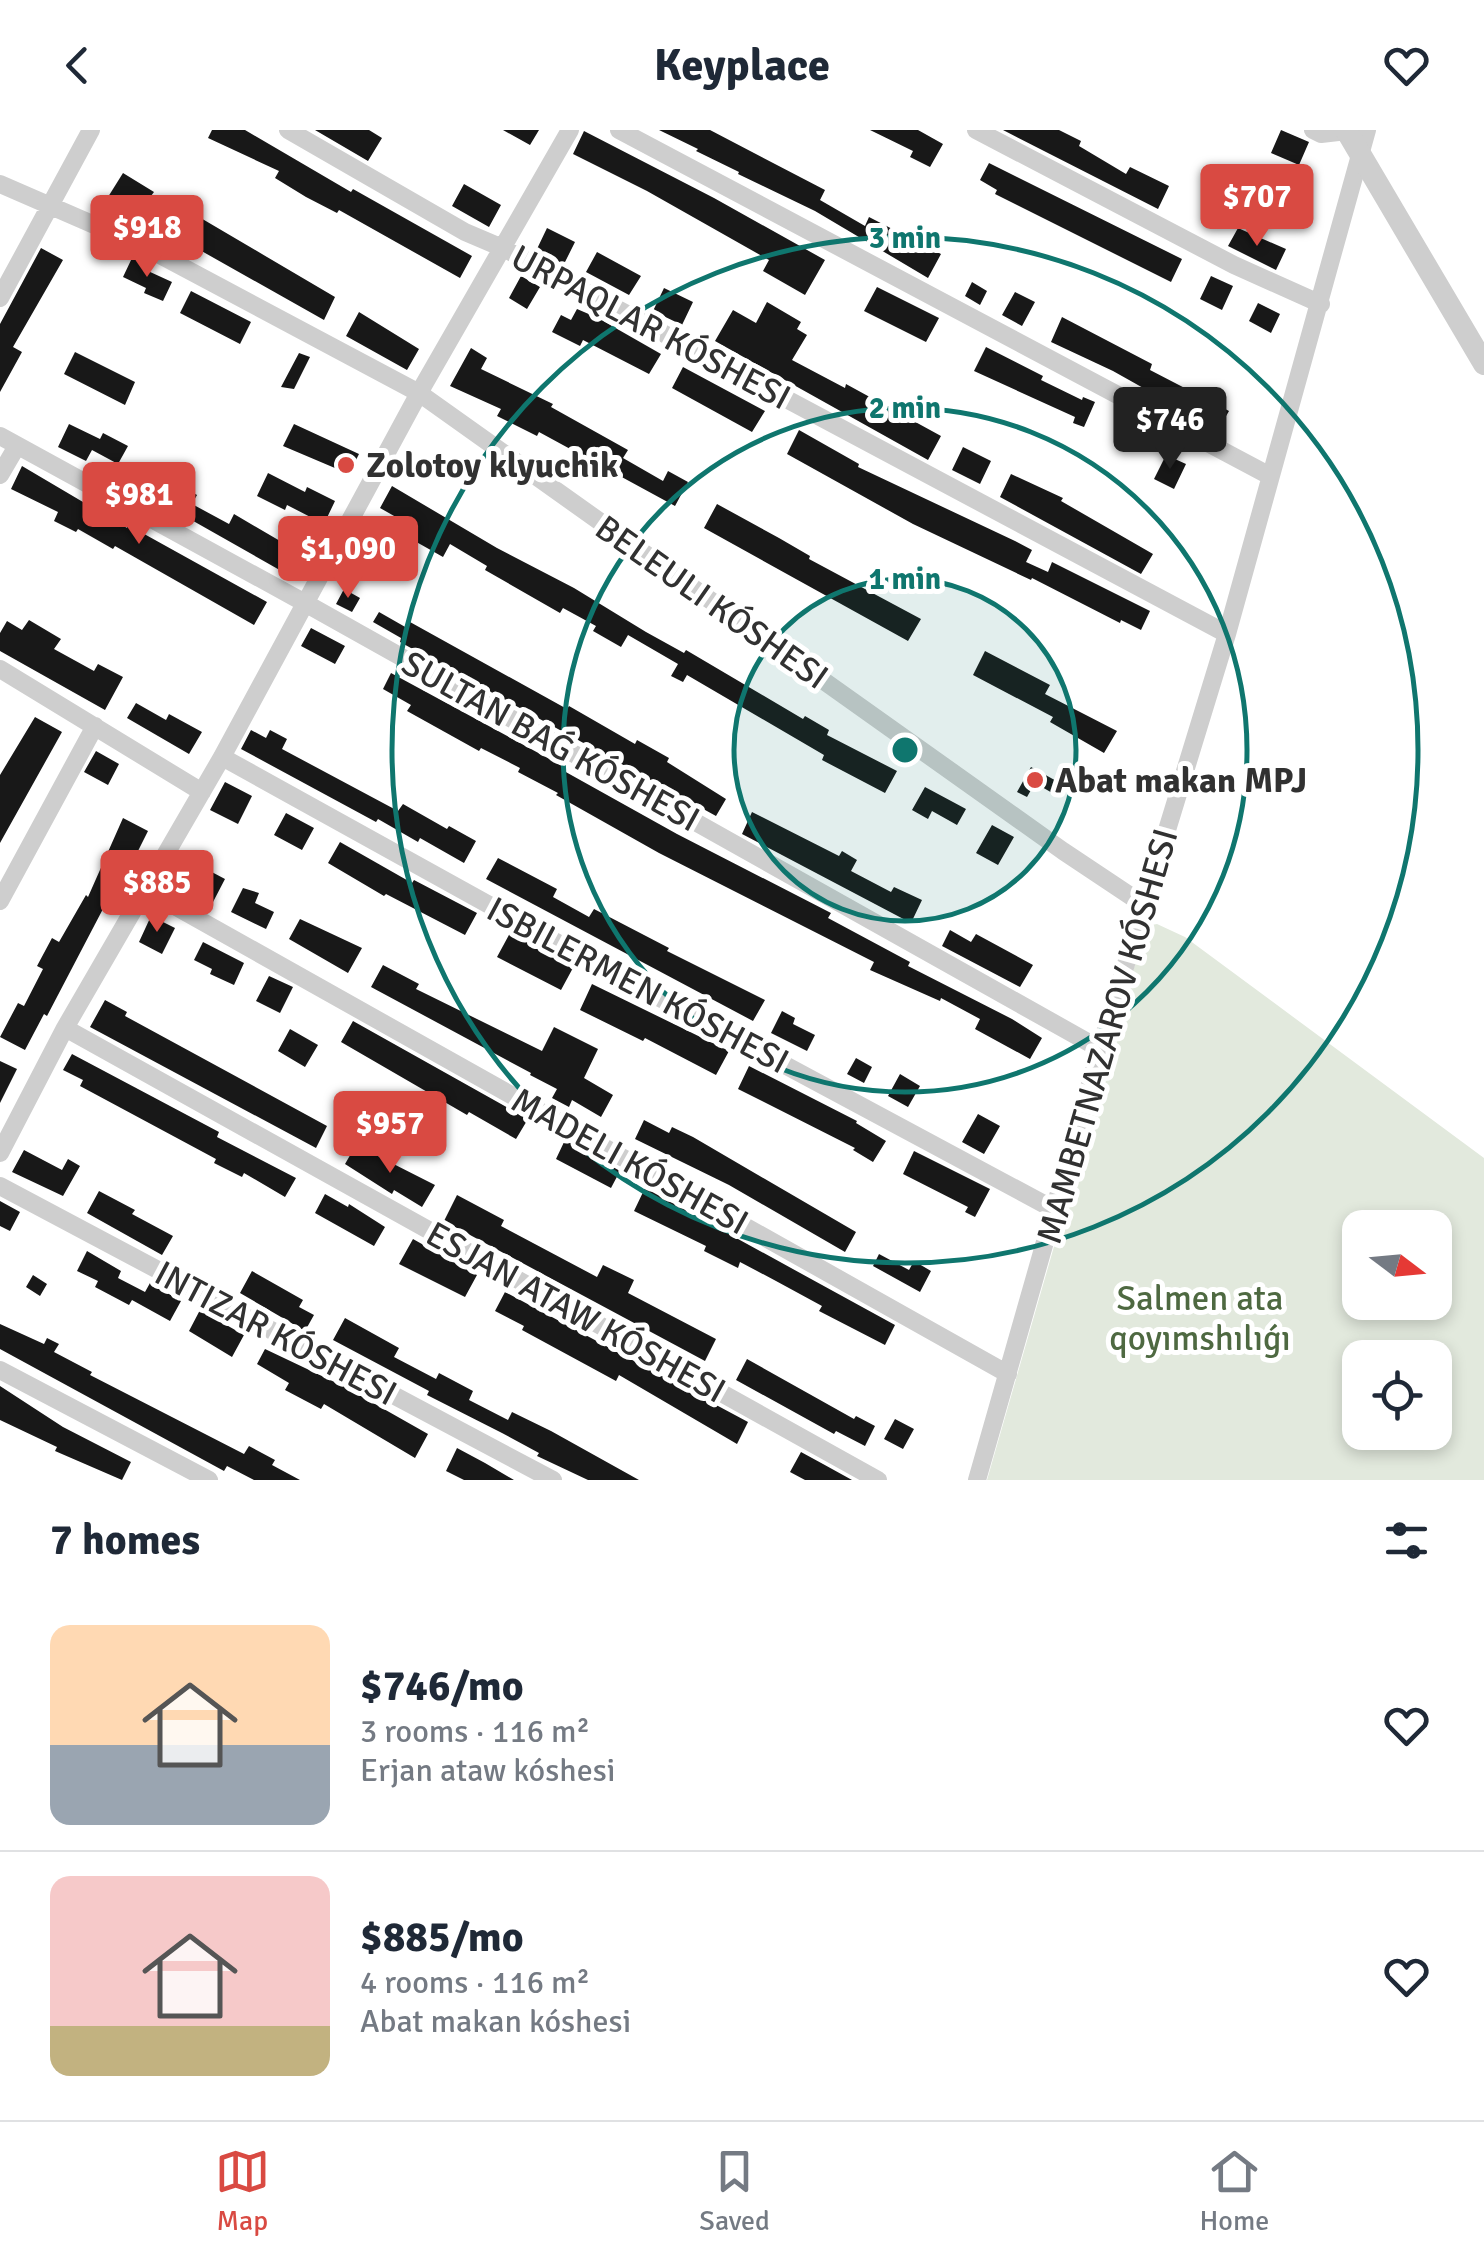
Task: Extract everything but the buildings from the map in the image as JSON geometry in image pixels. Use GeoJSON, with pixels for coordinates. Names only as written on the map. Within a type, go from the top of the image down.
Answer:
{"type":"FeatureCollection","features":[{"type":"Feature","properties":{"kind":"street"},"geometry":{"type":"LineString","coordinates":[[0,298],[91,130]]}},
{"type":"Feature","properties":{"kind":"street","name":"URPAQLAR KÓSHESI"},"geometry":{"type":"LineString","coordinates":[[288,130],[465,232],[505,248],[1228,634]]}},
{"type":"Feature","properties":{"kind":"street"},"geometry":{"type":"LineString","coordinates":[[0,1153],[65,1028],[222,757],[420,393],[570,130]]}},
{"type":"Feature","properties":{"kind":"street"},"geometry":{"type":"LineString","coordinates":[[619,130],[1270,476]]}},
{"type":"Feature","properties":{"kind":"street"},"geometry":{"type":"LineString","coordinates":[[976,130],[1234,265],[1321,304]]}},
{"type":"Feature","properties":{"kind":"street"},"geometry":{"type":"LineString","coordinates":[[1313,130],[1321,134],[1346,130],[1364,141],[1484,364]]}},
{"type":"Feature","properties":{"kind":"street","name":"MAMBETNAZAROV KÓSHESI"},"geometry":{"type":"LineString","coordinates":[[977,1480],[1100,1049],[1228,634],[1364,141]]}},
{"type":"Feature","properties":{"kind":"street","name":"BELEULI KÓSHESI"},"geometry":{"type":"LineString","coordinates":[[0,184],[144,247],[420,393],[1144,906]]}},
{"type":"Feature","properties":{"kind":"street"},"geometry":{"type":"LineString","coordinates":[[0,476],[9,441]]}},
{"type":"Feature","properties":{"kind":"street","name":"SULTAN BAǴ KÓSHESI"},"geometry":{"type":"LineString","coordinates":[[9,441],[1100,1049]]}},
{"type":"Feature","properties":{"kind":"street"},"geometry":{"type":"LineString","coordinates":[[0,669],[202,792]]}},
{"type":"Feature","properties":{"kind":"street"},"geometry":{"type":"LineString","coordinates":[[0,901],[95,726]]}},
{"type":"Feature","properties":{"kind":"street","name":"ISBILERMEN KÓSHESI"},"geometry":{"type":"LineString","coordinates":[[222,757],[576,953],[1055,1210]]}},
{"type":"Feature","properties":{"kind":"street","name":"MADELI KÓSHESI"},"geometry":{"type":"LineString","coordinates":[[146,890],[1008,1374]]}},
{"type":"Feature","properties":{"kind":"street","name":"ESJAN ATAW KÓSHESI"},"geometry":{"type":"LineString","coordinates":[[65,1028],[878,1480]]}},
{"type":"Feature","properties":{"kind":"street","name":"INTIZAR KÓSHESI"},"geometry":{"type":"LineString","coordinates":[[0,1186],[553,1480]]}},
{"type":"Feature","properties":{"kind":"street"},"geometry":{"type":"LineString","coordinates":[[0,1370],[210,1480]]}},
{"type":"Feature","properties":{"kind":"green space","name":"Salmen ata qoyımshılıǵı"},"geometry":{"type":"Polygon","coordinates":[[[1157,924],[1185,937],[1484,1158],[1484,1480],[987,1480],[1146,926],[1157,924]]]}},
{"type":"Feature","properties":{"kind":"place","name":"Zolotoy klyuchik"},"geometry":{"type":"Point","coordinates":[346,465]}},
{"type":"Feature","properties":{"kind":"place","name":"Abat makan MPJ"},"geometry":{"type":"Point","coordinates":[1035,780]}}]}
